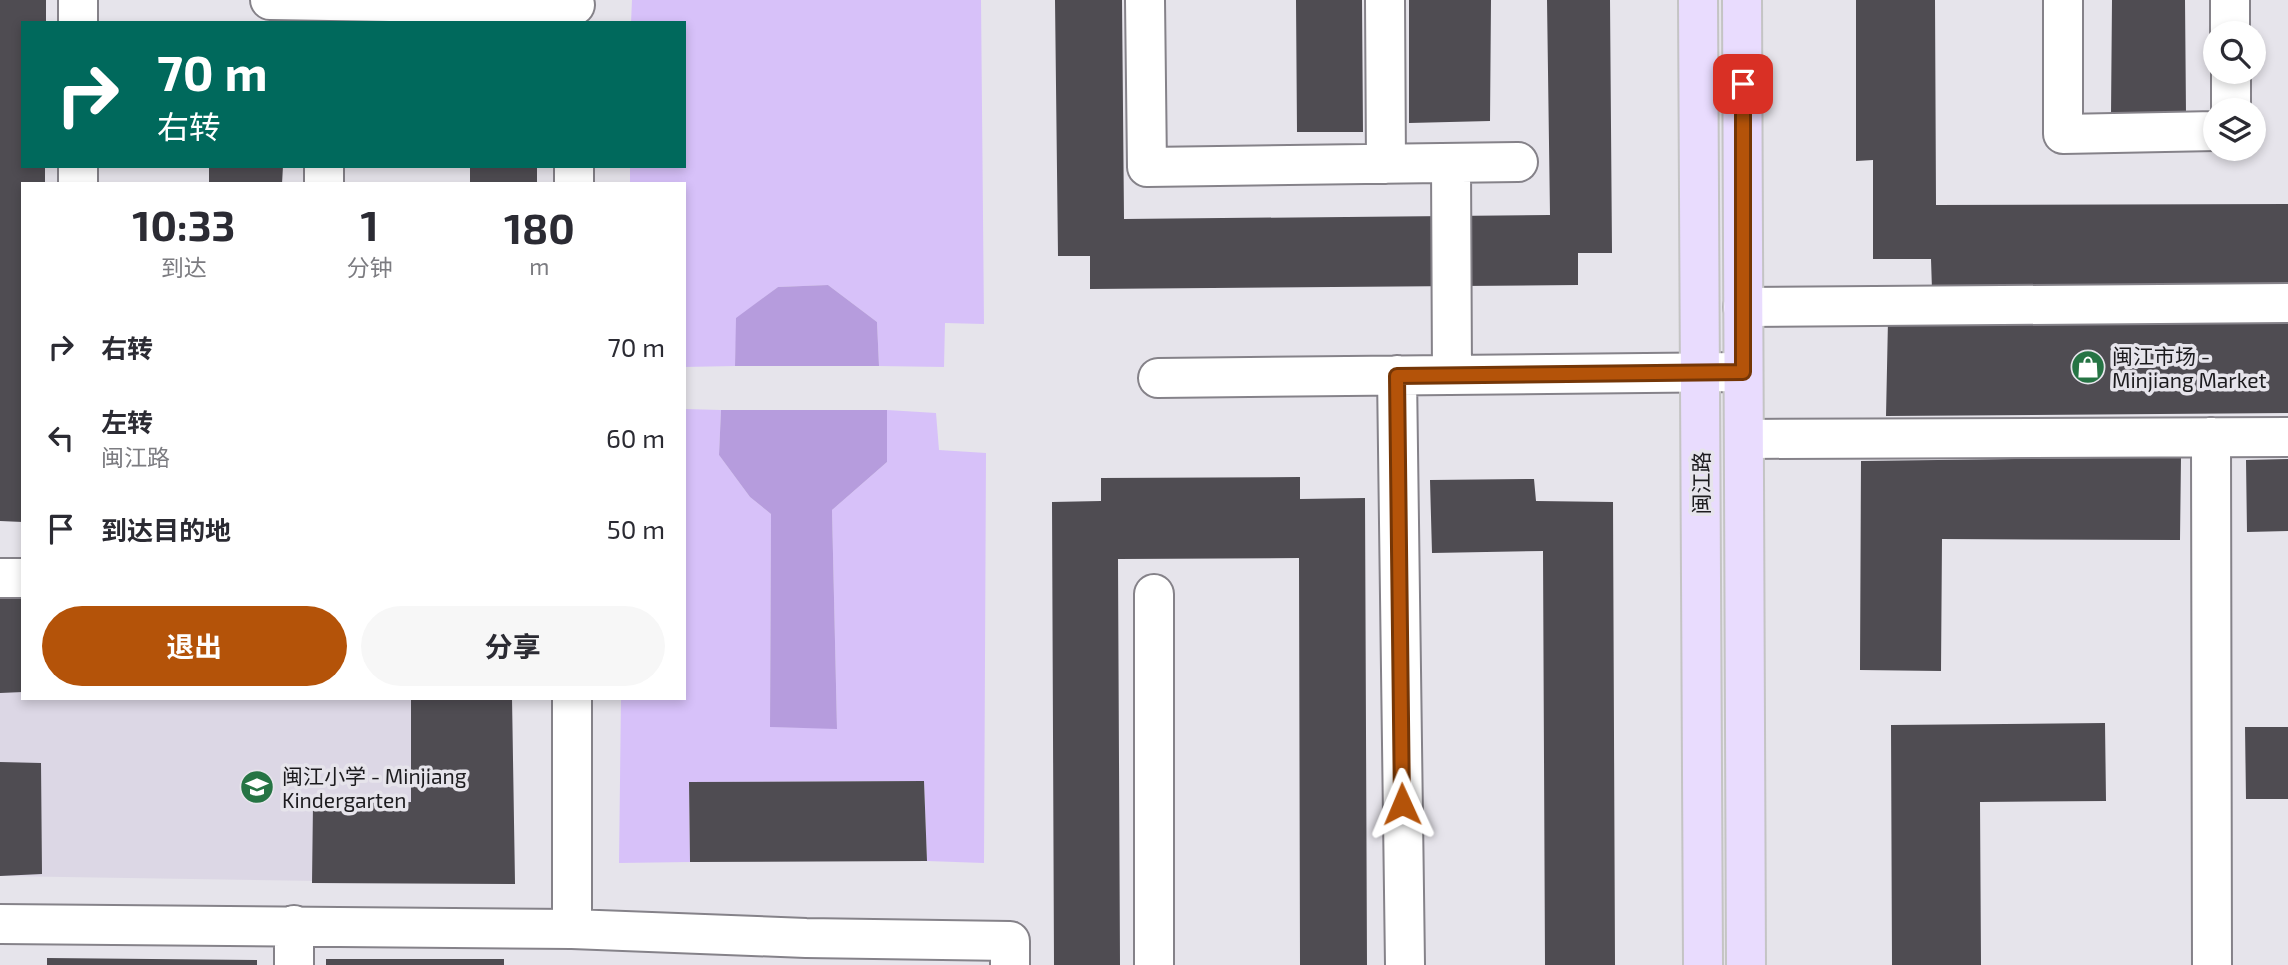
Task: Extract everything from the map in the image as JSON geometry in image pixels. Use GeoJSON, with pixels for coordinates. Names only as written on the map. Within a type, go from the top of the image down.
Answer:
{"type":"FeatureCollection","features":[{"type":"Feature","properties":{"kind":"main road","name":"闽江路"},"geometry":{"type":"LineString","coordinates":[[1698,0],[1703,965]]}},
{"type":"Feature","properties":{"kind":"main road","name":"闽江路"},"geometry":{"type":"LineString","coordinates":[[1742,0],[1746,965]]}},
{"type":"Feature","properties":{"kind":"lane"},"geometry":{"type":"LineString","coordinates":[[78,0],[78,21]]}},
{"type":"Feature","properties":{"kind":"lane"},"geometry":{"type":"LineString","coordinates":[[270,0],[575,9]]}},
{"type":"Feature","properties":{"kind":"lane"},"geometry":{"type":"LineString","coordinates":[[326,0],[326,21]]}},
{"type":"Feature","properties":{"kind":"lane"},"geometry":{"type":"LineString","coordinates":[[1145,0],[1147,167],[1518,162]]}},
{"type":"Feature","properties":{"kind":"lane"},"geometry":{"type":"LineString","coordinates":[[1385,0],[1386,164]]}},
{"type":"Feature","properties":{"kind":"lane"},"geometry":{"type":"LineString","coordinates":[[2063,0],[2063,135],[2203,131]]}},
{"type":"Feature","properties":{"kind":"lane"},"geometry":{"type":"LineString","coordinates":[[2230,0],[2230,21]]}},
{"type":"Feature","properties":{"kind":"lane"},"geometry":{"type":"LineString","coordinates":[[1451,163],[1452,375]]}},
{"type":"Feature","properties":{"kind":"lane"},"geometry":{"type":"LineString","coordinates":[[1743,307],[2288,303]]}},
{"type":"Feature","properties":{"kind":"lane"},"geometry":{"type":"LineString","coordinates":[[1158,378],[1743,372]]}},
{"type":"Feature","properties":{"kind":"lane"},"geometry":{"type":"LineString","coordinates":[[1397,376],[1405,965]]}},
{"type":"Feature","properties":{"kind":"lane"},"geometry":{"type":"LineString","coordinates":[[2211,437],[2212,965]]}},
{"type":"Feature","properties":{"kind":"lane"},"geometry":{"type":"LineString","coordinates":[[1744,439],[2288,437]]}},
{"type":"Feature","properties":{"kind":"lane"},"geometry":{"type":"LineString","coordinates":[[0,578],[21,578]]}},
{"type":"Feature","properties":{"kind":"lane"},"geometry":{"type":"LineString","coordinates":[[1154,594],[1154,965]]}},
{"type":"Feature","properties":{"kind":"lane"},"geometry":{"type":"LineString","coordinates":[[572,700],[572,929]]}},
{"type":"Feature","properties":{"kind":"lane"},"geometry":{"type":"LineString","coordinates":[[0,924],[572,929],[806,951],[1010,941],[1010,965]]}},
{"type":"Feature","properties":{"kind":"lane"},"geometry":{"type":"LineString","coordinates":[[294,925],[294,965]]}},
{"type":"Feature","properties":{"kind":"shaded area"},"geometry":{"type":"Polygon","coordinates":[[[632,0],[981,0],[984,324],[945,323],[944,367],[879,366],[877,322],[828,285],[778,287],[737,318],[735,366],[686,367],[686,182],[630,182],[630,168],[686,168],[686,21],[631,21],[632,0]]]}},
{"type":"Feature","properties":{"kind":"shaded area"},"geometry":{"type":"Polygon","coordinates":[[[828,285],[877,322],[879,366],[735,366],[736,318],[778,287],[828,285]]]}},
{"type":"Feature","properties":{"kind":"shaded area"},"geometry":{"type":"Polygon","coordinates":[[[686,409],[721,410],[719,455],[750,497],[771,514],[770,727],[837,728],[832,510],[887,462],[887,410],[936,413],[939,450],[986,453],[984,863],[927,861],[924,781],[689,782],[690,862],[619,863],[621,700],[686,700],[686,409]]]}},
{"type":"Feature","properties":{"kind":"shaded area"},"geometry":{"type":"Polygon","coordinates":[[[721,410],[887,410],[887,462],[832,510],[837,729],[770,727],[771,514],[750,497],[719,455],[721,410]]]}},
{"type":"Feature","properties":{"kind":"shaded area","name":"闽江小学 - Minjiang Kindergarten"},"geometry":{"type":"Polygon","coordinates":[[[0,579],[21,579],[21,700],[512,700],[515,884],[0,876],[0,579]]]}},
{"type":"Feature","properties":{"kind":"building"},"geometry":{"type":"Polygon","coordinates":[[[0,0],[46,0],[46,21],[21,21],[21,168],[45,168],[45,182],[21,182],[21,522],[0,521],[0,0]]]}},
{"type":"Feature","properties":{"kind":"building"},"geometry":{"type":"Polygon","coordinates":[[[1055,0],[1122,0],[1124,219],[1550,215],[1547,0],[1610,0],[1612,253],[1578,253],[1578,285],[1090,289],[1090,256],[1058,256],[1055,0]]]}},
{"type":"Feature","properties":{"kind":"building"},"geometry":{"type":"Polygon","coordinates":[[[1296,0],[1362,0],[1363,132],[1297,132],[1296,0]]]}},
{"type":"Feature","properties":{"kind":"building"},"geometry":{"type":"Polygon","coordinates":[[[1409,0],[1491,0],[1490,121],[1409,123],[1409,0]]]}},
{"type":"Feature","properties":{"kind":"building"},"geometry":{"type":"Polygon","coordinates":[[[1856,0],[1935,0],[1936,205],[2288,204],[2288,290],[1932,290],[1931,259],[1873,259],[1873,160],[1856,161],[1856,0]]]}},
{"type":"Feature","properties":{"kind":"building"},"geometry":{"type":"Polygon","coordinates":[[[2112,0],[2185,0],[2186,114],[2111,115],[2112,0]]]}},
{"type":"Feature","properties":{"kind":"building"},"geometry":{"type":"Polygon","coordinates":[[[209,168],[283,168],[282,182],[209,182],[209,168]]]}},
{"type":"Feature","properties":{"kind":"building"},"geometry":{"type":"Polygon","coordinates":[[[470,168],[537,168],[537,182],[470,182],[470,168]]]}},
{"type":"Feature","properties":{"kind":"building","name":"闽江市场 - Minjiang Market"},"geometry":{"type":"Polygon","coordinates":[[[1888,320],[2288,321],[2288,413],[1886,416],[1888,320]]]}},
{"type":"Feature","properties":{"kind":"building"},"geometry":{"type":"Polygon","coordinates":[[[2181,457],[2180,540],[1942,539],[1941,671],[1860,670],[1861,461],[2181,457]]]}},
{"type":"Feature","properties":{"kind":"building"},"geometry":{"type":"Polygon","coordinates":[[[2288,459],[2288,531],[2247,532],[2246,460],[2288,459]]]}},
{"type":"Feature","properties":{"kind":"building"},"geometry":{"type":"Polygon","coordinates":[[[1300,477],[1300,499],[1365,498],[1367,965],[1300,965],[1299,558],[1118,559],[1120,965],[1054,965],[1052,502],[1101,501],[1101,478],[1300,477]]]}},
{"type":"Feature","properties":{"kind":"building"},"geometry":{"type":"Polygon","coordinates":[[[1534,479],[1536,501],[1613,502],[1615,965],[1545,965],[1543,551],[1432,553],[1430,480],[1534,479]]]}},
{"type":"Feature","properties":{"kind":"building"},"geometry":{"type":"Polygon","coordinates":[[[0,579],[21,580],[21,692],[0,693],[0,579]]]}},
{"type":"Feature","properties":{"kind":"building"},"geometry":{"type":"Polygon","coordinates":[[[411,700],[512,700],[515,884],[312,883],[313,804],[411,802],[411,700]]]}},
{"type":"Feature","properties":{"kind":"building"},"geometry":{"type":"Polygon","coordinates":[[[2105,723],[2106,801],[1980,802],[1981,965],[1892,965],[1891,725],[2105,723]]]}},
{"type":"Feature","properties":{"kind":"building"},"geometry":{"type":"Polygon","coordinates":[[[2245,727],[2288,727],[2288,799],[2246,799],[2245,727]]]}},
{"type":"Feature","properties":{"kind":"building"},"geometry":{"type":"Polygon","coordinates":[[[0,762],[41,763],[42,874],[0,876],[0,762]]]}},
{"type":"Feature","properties":{"kind":"building"},"geometry":{"type":"Polygon","coordinates":[[[924,781],[927,861],[690,862],[689,782],[924,781]]]}},
{"type":"Feature","properties":{"kind":"building"},"geometry":{"type":"Polygon","coordinates":[[[47,958],[257,960],[257,965],[47,965],[47,958]]]}},
{"type":"Feature","properties":{"kind":"building"},"geometry":{"type":"Polygon","coordinates":[[[326,959],[504,959],[504,965],[326,965],[326,959]]]}},
{"type":"Feature","properties":{"kind":"place","name":"闽江市场 - Minjiang Market"},"geometry":{"type":"Point","coordinates":[2088,367]}},
{"type":"Feature","properties":{"kind":"place","name":"闽江小学 - Minjiang Kindergarten"},"geometry":{"type":"Point","coordinates":[257,787]}},
{"type":"Feature","properties":{"kind":"route"},"geometry":{"type":"LineString","coordinates":[[1402,804],[1397,376],[1743,372],[1743,84]]}}]}
